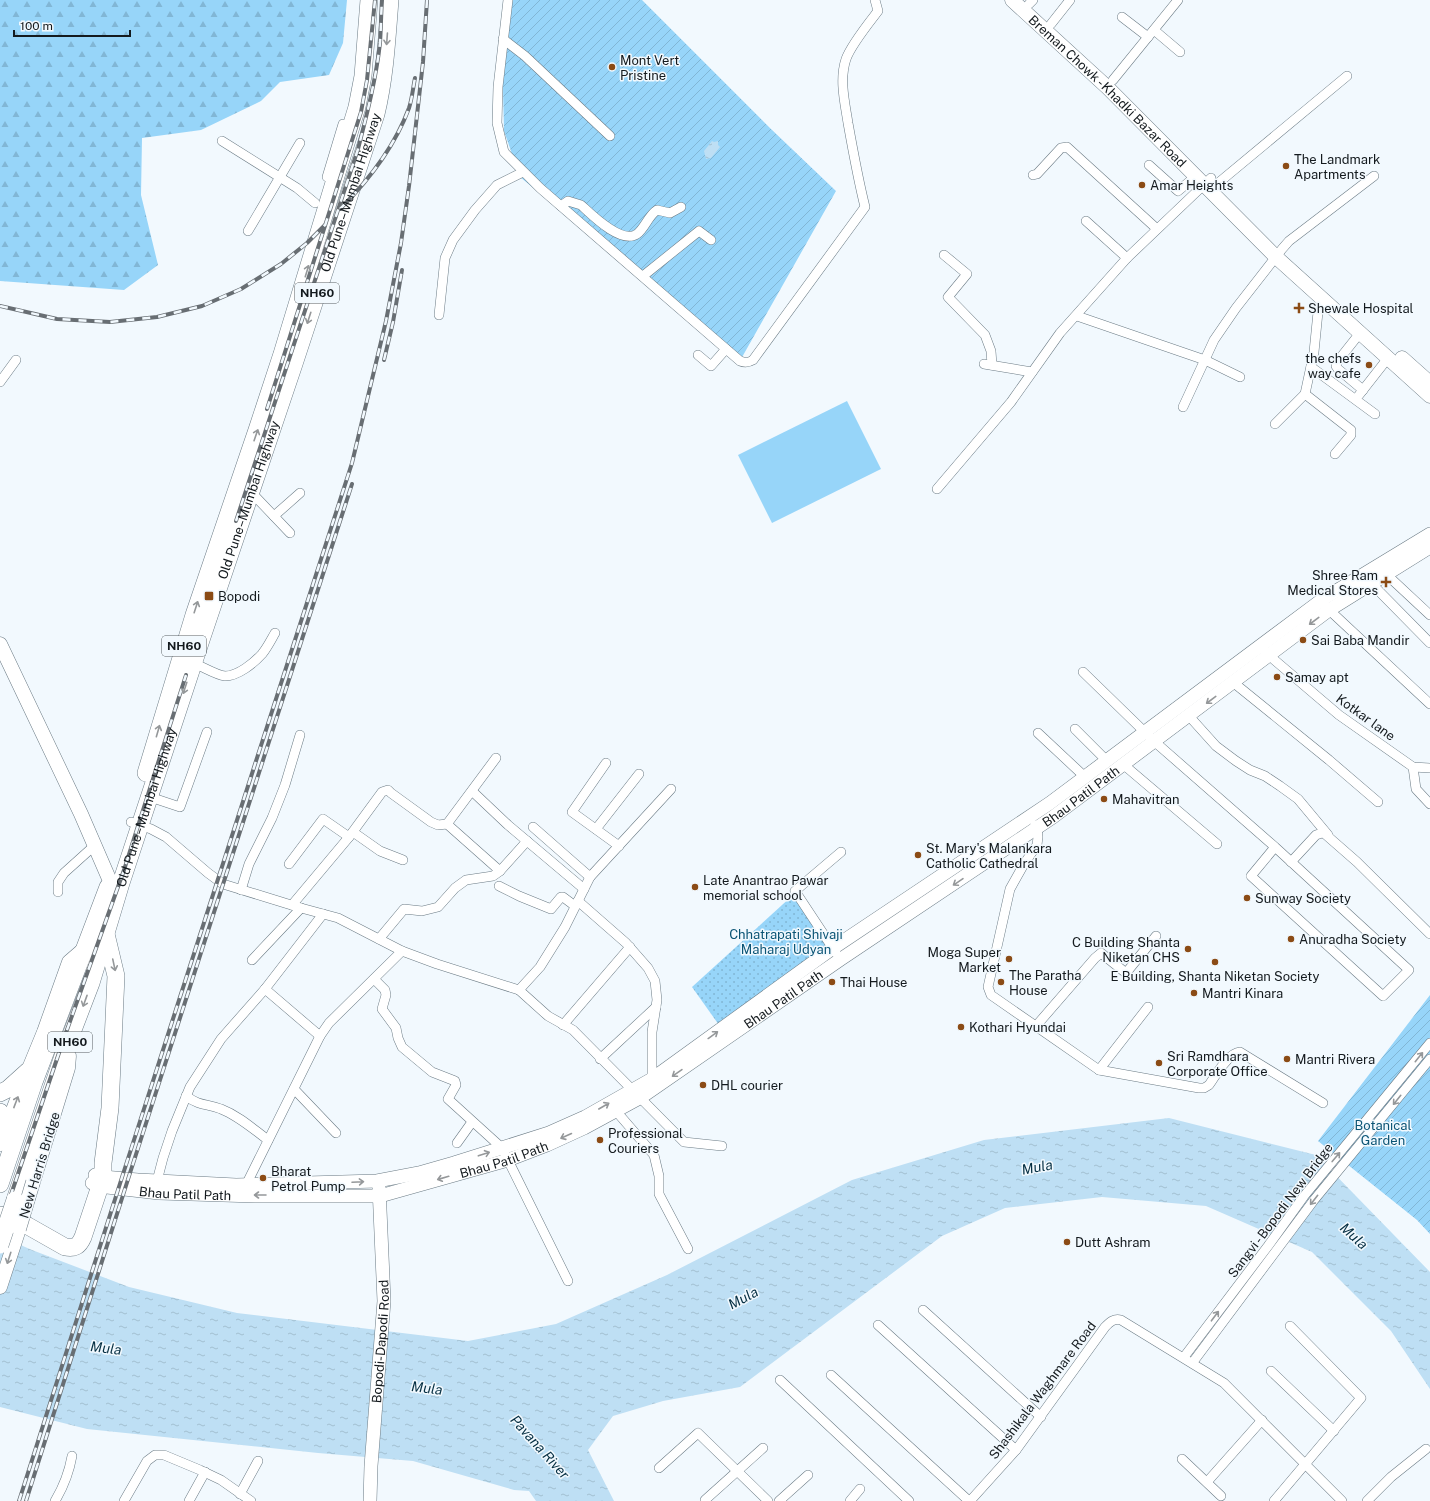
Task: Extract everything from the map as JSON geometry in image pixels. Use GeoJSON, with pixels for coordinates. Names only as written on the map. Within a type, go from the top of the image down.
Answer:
{"type":"FeatureCollection","features":[{"type":"Feature","properties":{"kind":"highway","name":"Old Pune–Mumbai Highway"},"geometry":{"type":"LineString","coordinates":[[7,1203],[91,983],[101,925],[135,824],[194,615],[282,354],[318,232],[322,200],[357,107],[363,76],[369,0]]}},
{"type":"Feature","properties":{"kind":"highway","name":"Old Pune–Mumbai Highway"},"geometry":{"type":"LineString","coordinates":[[135,824],[150,797],[376,114],[381,94],[386,57],[390,0]]}},
{"type":"Feature","properties":{"kind":"highway"},"geometry":{"type":"LineString","coordinates":[[318,232],[335,237]]}},
{"type":"Feature","properties":{"kind":"highway","name":"Old Pune–Mumbai Highway"},"geometry":{"type":"LineString","coordinates":[[0,1184],[34,1082],[84,949],[101,925]]}},
{"type":"Feature","properties":{"kind":"highway"},"geometry":{"type":"LineString","coordinates":[[0,1215],[28,1226],[65,1247],[75,1247],[79,1244],[83,1237],[98,1176],[110,1108],[116,976],[101,925]]}},
{"type":"Feature","properties":{"kind":"highway"},"geometry":{"type":"LineString","coordinates":[[91,983],[103,983],[115,999]]}},
{"type":"Feature","properties":{"kind":"highway"},"geometry":{"type":"LineString","coordinates":[[0,1093],[8,1089],[28,1071]]}},
{"type":"Feature","properties":{"kind":"highway"},"geometry":{"type":"LineString","coordinates":[[0,1112],[2,1139]]}},
{"type":"Feature","properties":{"kind":"highway"},"geometry":{"type":"LineString","coordinates":[[7,1203],[28,1217],[70,1240],[75,1234],[98,1176]]}},
{"type":"Feature","properties":{"kind":"highway","name":"NH60"},"geometry":{"type":"LineString","coordinates":[[0,1245],[7,1203]]}},
{"type":"Feature","properties":{"kind":"main road","name":"Breman Chowk - Khadki Bazar Road"},"geometry":{"type":"LineString","coordinates":[[1012,0],[1032,7],[1113,80],[1207,181]]}},
{"type":"Feature","properties":{"kind":"main road","name":"Breman Chowk - Khadki Bazar Road"},"geometry":{"type":"LineString","coordinates":[[1032,7],[1107,87],[1207,181],[1326,302],[1430,396]]}},
{"type":"Feature","properties":{"kind":"main road","name":"Breman Chowk - Khadki Bazar Road"},"geometry":{"type":"LineString","coordinates":[[1279,253],[1430,382]]}},
{"type":"Feature","properties":{"kind":"main road","name":"Bhau Patil Path"},"geometry":{"type":"LineString","coordinates":[[98,1176],[159,1193],[255,1196],[380,1196],[508,1160],[547,1145],[584,1128],[616,1111],[652,1079],[833,948],[1029,817],[1145,733],[1264,651],[1325,605],[1398,560],[1430,534]]}},
{"type":"Feature","properties":{"kind":"main road","name":"Bhau Patil Path"},"geometry":{"type":"LineString","coordinates":[[1367,579],[1386,574],[1398,560],[1430,547]]}},
{"type":"Feature","properties":{"kind":"main road"},"geometry":{"type":"LineString","coordinates":[[0,644],[81,814],[94,846],[115,884]]}},
{"type":"Feature","properties":{"kind":"main road","name":"Bhau Patil Path"},"geometry":{"type":"LineString","coordinates":[[98,1176],[157,1181],[246,1185],[378,1181],[419,1173],[502,1148],[549,1133],[586,1117],[636,1094],[1037,828],[1234,683],[1264,651]]}},
{"type":"Feature","properties":{"kind":"main road"},"geometry":{"type":"LineString","coordinates":[[2,1139],[44,1032],[69,962],[84,949]]}},
{"type":"Feature","properties":{"kind":"main road","name":"New Harris Bridge"},"geometry":{"type":"LineString","coordinates":[[0,1287],[34,1182],[68,1068],[70,1041]]}},
{"type":"Feature","properties":{"kind":"main road","name":"Bopodi-Dapodi Road"},"geometry":{"type":"LineString","coordinates":[[370,1501],[371,1466],[384,1301],[380,1196],[378,1181]]}},
{"type":"Feature","properties":{"kind":"street"},"geometry":{"type":"LineString","coordinates":[[508,0],[498,87],[497,123],[504,152],[523,172],[561,206],[744,362],[753,360],[864,207],[853,154],[843,81],[846,60],[849,53],[878,11],[875,0]]}},
{"type":"Feature","properties":{"kind":"street"},"geometry":{"type":"LineString","coordinates":[[1051,24],[1070,0]]}},
{"type":"Feature","properties":{"kind":"street"},"geometry":{"type":"LineString","coordinates":[[1113,80],[1178,0]]}},
{"type":"Feature","properties":{"kind":"street"},"geometry":{"type":"LineString","coordinates":[[1122,17],[1180,52]]}},
{"type":"Feature","properties":{"kind":"street"},"geometry":{"type":"LineString","coordinates":[[503,39],[525,56],[610,136]]}},
{"type":"Feature","properties":{"kind":"street"},"geometry":{"type":"LineString","coordinates":[[937,489],[1011,402],[1060,333],[1077,316],[1127,258],[1207,181],[1347,76]]}},
{"type":"Feature","properties":{"kind":"street"},"geometry":{"type":"LineString","coordinates":[[222,141],[297,188],[322,200]]}},
{"type":"Feature","properties":{"kind":"street"},"geometry":{"type":"LineString","coordinates":[[248,231],[300,143]]}},
{"type":"Feature","properties":{"kind":"street"},"geometry":{"type":"LineString","coordinates":[[1034,175],[1037,174],[1061,148],[1067,147],[1157,229]]}},
{"type":"Feature","properties":{"kind":"street"},"geometry":{"type":"LineString","coordinates":[[1149,165],[1178,191],[1207,181]]}},
{"type":"Feature","properties":{"kind":"street"},"geometry":{"type":"LineString","coordinates":[[439,315],[445,258],[453,240],[475,210],[497,185],[523,172]]}},
{"type":"Feature","properties":{"kind":"street"},"geometry":{"type":"LineString","coordinates":[[1182,407],[1214,340],[1236,308],[1279,253],[1289,241],[1374,176]]}},
{"type":"Feature","properties":{"kind":"street"},"geometry":{"type":"LineString","coordinates":[[561,206],[568,201],[581,205],[606,227],[619,234],[630,237],[637,234],[657,210],[670,213],[681,207]]}},
{"type":"Feature","properties":{"kind":"street"},"geometry":{"type":"LineString","coordinates":[[1086,221],[1127,258]]}},
{"type":"Feature","properties":{"kind":"street"},"geometry":{"type":"LineString","coordinates":[[643,276],[699,231],[710,240]]}},
{"type":"Feature","properties":{"kind":"street"},"geometry":{"type":"LineString","coordinates":[[944,255],[967,274],[948,297],[986,335],[991,352],[988,365],[1032,372]]}},
{"type":"Feature","properties":{"kind":"street"},"geometry":{"type":"LineString","coordinates":[[1275,424],[1305,394],[1311,367],[1318,312],[1326,302]]}},
{"type":"Feature","properties":{"kind":"street"},"geometry":{"type":"LineString","coordinates":[[1077,316],[1205,360],[1240,377]]}},
{"type":"Feature","properties":{"kind":"street"},"geometry":{"type":"LineString","coordinates":[[1360,333],[1337,362],[1336,366],[1363,390]]}},
{"type":"Feature","properties":{"kind":"street"},"geometry":{"type":"LineString","coordinates":[[698,355],[711,366],[726,348]]}},
{"type":"Feature","properties":{"kind":"street"},"geometry":{"type":"LineString","coordinates":[[1356,399],[1388,358]]}},
{"type":"Feature","properties":{"kind":"street"},"geometry":{"type":"LineString","coordinates":[[0,382],[16,360]]}},
{"type":"Feature","properties":{"kind":"street"},"geometry":{"type":"LineString","coordinates":[[1311,367],[1375,414]]}},
{"type":"Feature","properties":{"kind":"street"},"geometry":{"type":"LineString","coordinates":[[1305,394],[1351,430],[1351,435],[1335,454]]}},
{"type":"Feature","properties":{"kind":"street"},"geometry":{"type":"LineString","coordinates":[[251,492],[290,533]]}},
{"type":"Feature","properties":{"kind":"street"},"geometry":{"type":"LineString","coordinates":[[274,516],[300,493]]}},
{"type":"Feature","properties":{"kind":"street"},"geometry":{"type":"LineString","coordinates":[[1386,574],[1430,615]]}},
{"type":"Feature","properties":{"kind":"street"},"geometry":{"type":"LineString","coordinates":[[1367,579],[1430,642]]}},
{"type":"Feature","properties":{"kind":"street"},"geometry":{"type":"LineString","coordinates":[[1325,605],[1430,704]]}},
{"type":"Feature","properties":{"kind":"street"},"geometry":{"type":"LineString","coordinates":[[194,663],[225,676],[232,675],[263,654],[275,633]]}},
{"type":"Feature","properties":{"kind":"street","name":"Kotkar lane"},"geometry":{"type":"LineString","coordinates":[[1264,651],[1339,715],[1413,767]]}},
{"type":"Feature","properties":{"kind":"street"},"geometry":{"type":"LineString","coordinates":[[1083,672],[1145,733],[1275,847],[1409,970],[1383,996],[1251,876],[1275,847]]}},
{"type":"Feature","properties":{"kind":"street"},"geometry":{"type":"LineString","coordinates":[[1234,683],[1378,802]]}},
{"type":"Feature","properties":{"kind":"street"},"geometry":{"type":"LineString","coordinates":[[1189,716],[1216,746],[1236,761],[1280,786],[1298,799],[1328,836],[1358,862],[1430,934]]}},
{"type":"Feature","properties":{"kind":"street"},"geometry":{"type":"LineString","coordinates":[[1075,729],[1107,761]]}},
{"type":"Feature","properties":{"kind":"street"},"geometry":{"type":"LineString","coordinates":[[150,797],[180,808],[208,732]]}},
{"type":"Feature","properties":{"kind":"street"},"geometry":{"type":"LineString","coordinates":[[1038,733],[1085,777]]}},
{"type":"Feature","properties":{"kind":"street"},"geometry":{"type":"LineString","coordinates":[[241,890],[249,864],[272,818],[285,785],[300,735]]}},
{"type":"Feature","properties":{"kind":"street"},"geometry":{"type":"LineString","coordinates":[[252,960],[296,907],[382,792],[385,790],[391,792],[431,822],[438,825],[447,824],[496,758]]}},
{"type":"Feature","properties":{"kind":"street"},"geometry":{"type":"LineString","coordinates":[[606,763],[572,812],[619,846]]}},
{"type":"Feature","properties":{"kind":"street"},"geometry":{"type":"LineString","coordinates":[[1124,765],[1217,844]]}},
{"type":"Feature","properties":{"kind":"street"},"geometry":{"type":"LineString","coordinates":[[1430,768],[1413,767],[1416,789],[1430,804]]}},
{"type":"Feature","properties":{"kind":"street"},"geometry":{"type":"LineString","coordinates":[[596,829],[638,774]]}},
{"type":"Feature","properties":{"kind":"street"},"geometry":{"type":"LineString","coordinates":[[519,990],[540,967],[565,927],[590,877],[671,789]]}},
{"type":"Feature","properties":{"kind":"street"},"geometry":{"type":"LineString","coordinates":[[472,791],[584,890]]}},
{"type":"Feature","properties":{"kind":"street"},"geometry":{"type":"LineString","coordinates":[[1029,817],[1037,828],[1037,845],[1010,889],[988,988],[991,995],[1099,1070],[1204,1088],[1209,1085],[1234,1052],[1240,1052],[1323,1103]]}},
{"type":"Feature","properties":{"kind":"street"},"geometry":{"type":"LineString","coordinates":[[289,864],[323,819],[380,851],[403,860]]}},
{"type":"Feature","properties":{"kind":"street"},"geometry":{"type":"LineString","coordinates":[[135,824],[151,829],[166,837],[223,884],[296,907],[338,918],[402,951],[437,964],[519,990],[548,1016],[573,1030],[600,1059],[684,1142],[722,1146]]}},
{"type":"Feature","properties":{"kind":"street"},"geometry":{"type":"LineString","coordinates":[[447,824],[500,871]]}},
{"type":"Feature","properties":{"kind":"street"},"geometry":{"type":"LineString","coordinates":[[533,827],[590,877]]}},
{"type":"Feature","properties":{"kind":"street"},"geometry":{"type":"LineString","coordinates":[[1291,862],[1316,835],[1322,833],[1328,836]]}},
{"type":"Feature","properties":{"kind":"street"},"geometry":{"type":"LineString","coordinates":[[379,940],[404,909],[422,911],[438,907],[455,888],[466,880],[493,876],[500,871],[527,841]]}},
{"type":"Feature","properties":{"kind":"street"},"geometry":{"type":"LineString","coordinates":[[58,892],[58,882],[64,873],[94,846]]}},
{"type":"Feature","properties":{"kind":"street"},"geometry":{"type":"LineString","coordinates":[[841,852],[795,891],[841,959]]}},
{"type":"Feature","properties":{"kind":"street"},"geometry":{"type":"LineString","coordinates":[[499,886],[551,909],[561,897],[577,904],[630,947],[648,968],[655,981],[657,1000],[652,1032],[652,1079]]}},
{"type":"Feature","properties":{"kind":"street"},"geometry":{"type":"LineString","coordinates":[[157,1181],[172,1131],[190,1087],[221,1039],[266,989],[323,914]]}},
{"type":"Feature","properties":{"kind":"street"},"geometry":{"type":"LineString","coordinates":[[1036,1026],[1094,958],[1100,953],[1126,973],[1156,936]]}},
{"type":"Feature","properties":{"kind":"street"},"geometry":{"type":"LineString","coordinates":[[563,1025],[630,947]]}},
{"type":"Feature","properties":{"kind":"street"},"geometry":{"type":"LineString","coordinates":[[246,1185],[320,1036],[329,1022],[402,951]]}},
{"type":"Feature","properties":{"kind":"street"},"geometry":{"type":"LineString","coordinates":[[374,979],[385,990],[386,995],[382,1010],[396,1028],[402,1047],[432,1072],[455,1081],[456,1085],[448,1100],[502,1148],[568,1281]]}},
{"type":"Feature","properties":{"kind":"street"},"geometry":{"type":"LineString","coordinates":[[266,989],[320,1036]]}},
{"type":"Feature","properties":{"kind":"street"},"geometry":{"type":"LineString","coordinates":[[1099,1070],[1148,1007]]}},
{"type":"Feature","properties":{"kind":"street"},"geometry":{"type":"LineString","coordinates":[[600,1059],[656,1008]]}},
{"type":"Feature","properties":{"kind":"street","name":"Sangvi - Bopodi New Bridge"},"geometry":{"type":"LineString","coordinates":[[1184,1357],[1304,1196],[1430,1043]]}},
{"type":"Feature","properties":{"kind":"street","name":"Sangvi - Bopodi New Bridge"},"geometry":{"type":"LineString","coordinates":[[1193,1362],[1314,1200],[1430,1059]]}},
{"type":"Feature","properties":{"kind":"street"},"geometry":{"type":"LineString","coordinates":[[294,1089],[336,1133]]}},
{"type":"Feature","properties":{"kind":"street"},"geometry":{"type":"LineString","coordinates":[[186,1096],[198,1104],[219,1108],[235,1116],[268,1140]]}},
{"type":"Feature","properties":{"kind":"street"},"geometry":{"type":"LineString","coordinates":[[616,1111],[654,1156],[659,1176],[659,1194],[688,1248]]}},
{"type":"Feature","properties":{"kind":"street"},"geometry":{"type":"LineString","coordinates":[[456,1143],[472,1122]]}},
{"type":"Feature","properties":{"kind":"street"},"geometry":{"type":"LineString","coordinates":[[923,1310],[1041,1417]]}},
{"type":"Feature","properties":{"kind":"street","name":"Shashikala Waghmare Road"},"geometry":{"type":"LineString","coordinates":[[970,1501],[1016,1450],[1105,1328],[1110,1322],[1116,1319],[1121,1320],[1193,1362],[1224,1383],[1342,1501]]}},
{"type":"Feature","properties":{"kind":"street"},"geometry":{"type":"LineString","coordinates":[[878,1326],[1016,1450]]}},
{"type":"Feature","properties":{"kind":"street"},"geometry":{"type":"LineString","coordinates":[[1274,1501],[1361,1398],[1290,1326]]}},
{"type":"Feature","properties":{"kind":"street"},"geometry":{"type":"LineString","coordinates":[[1271,1371],[1334,1431]]}},
{"type":"Feature","properties":{"kind":"street"},"geometry":{"type":"LineString","coordinates":[[831,1375],[970,1501]]}},
{"type":"Feature","properties":{"kind":"street"},"geometry":{"type":"LineString","coordinates":[[780,1380],[909,1501]]}},
{"type":"Feature","properties":{"kind":"street"},"geometry":{"type":"LineString","coordinates":[[1207,1482],[1262,1420]]}},
{"type":"Feature","properties":{"kind":"street"},"geometry":{"type":"LineString","coordinates":[[659,1468],[698,1433],[768,1501]]}},
{"type":"Feature","properties":{"kind":"street"},"geometry":{"type":"LineString","coordinates":[[705,1500],[763,1448]]}},
{"type":"Feature","properties":{"kind":"street"},"geometry":{"type":"LineString","coordinates":[[1367,1501],[1391,1477],[1426,1449]]}},
{"type":"Feature","properties":{"kind":"street"},"geometry":{"type":"LineString","coordinates":[[124,1501],[147,1460],[155,1455],[164,1455],[205,1472],[221,1480],[243,1498],[258,1461]]}},
{"type":"Feature","properties":{"kind":"street"},"geometry":{"type":"LineString","coordinates":[[55,1501],[66,1481],[72,1456]]}},
{"type":"Feature","properties":{"kind":"street"},"geometry":{"type":"LineString","coordinates":[[1182,1459],[1221,1496]]}},
{"type":"Feature","properties":{"kind":"street"},"geometry":{"type":"LineString","coordinates":[[189,1501],[205,1472]]}},
{"type":"Feature","properties":{"kind":"street"},"geometry":{"type":"LineString","coordinates":[[779,1501],[808,1475]]}},
{"type":"Feature","properties":{"kind":"street"},"geometry":{"type":"LineString","coordinates":[[850,1501],[860,1489]]}},
{"type":"Feature","properties":{"kind":"green space"},"geometry":{"type":"Polygon","coordinates":[[[0,0],[347,0],[343,43],[329,75],[280,82],[261,101],[201,130],[142,138],[141,195],[158,265],[124,290],[0,281],[0,0]]]}},
{"type":"Feature","properties":{"kind":"green space"},"geometry":{"type":"Polygon","coordinates":[[[510,0],[642,0],[771,129],[836,191],[741,359],[520,177],[504,131],[502,47],[510,0]]]}},
{"type":"Feature","properties":{"kind":"green space"},"geometry":{"type":"Polygon","coordinates":[[[847,401],[881,469],[772,523],[738,455],[847,401]]]}},
{"type":"Feature","properties":{"kind":"green space","name":"Chhatrapati Shivaji Maharaj Udyan"},"geometry":{"type":"Polygon","coordinates":[[[793,895],[828,947],[719,1025],[692,987],[793,895]]]}},
{"type":"Feature","properties":{"kind":"green space","name":"Botanical Garden"},"geometry":{"type":"Polygon","coordinates":[[[1430,995],[1430,1234],[1417,1220],[1318,1141],[1430,995]]]}},
{"type":"Feature","properties":{"kind":"water"},"geometry":{"type":"Polygon","coordinates":[[[712,141],[718,141],[718,145],[720,147],[711,158],[706,159],[704,151],[712,141]]]}},
{"type":"Feature","properties":{"kind":"water"},"geometry":{"type":"Polygon","coordinates":[[[1169,1118],[1316,1155],[1430,1272],[1430,1389],[1391,1331],[1312,1252],[1206,1206],[1102,1197],[1005,1208],[942,1236],[740,1387],[663,1401],[613,1416],[588,1450],[614,1501],[536,1501],[529,1491],[514,1490],[413,1461],[318,1453],[87,1429],[0,1407],[0,1236],[32,1250],[129,1287],[237,1313],[468,1341],[556,1324],[667,1275],[852,1180],[984,1140],[1169,1118]]]}},
{"type":"Feature","properties":{"kind":"railway"},"geometry":{"type":"LineString","coordinates":[[267,409],[361,112],[367,80],[375,0]]}},
{"type":"Feature","properties":{"kind":"railway"},"geometry":{"type":"LineString","coordinates":[[236,521],[358,149],[376,70],[380,43],[382,0]]}},
{"type":"Feature","properties":{"kind":"railway"},"geometry":{"type":"LineString","coordinates":[[19,1501],[352,463],[386,321],[401,243],[423,62],[427,0]]}},
{"type":"Feature","properties":{"kind":"railway"},"geometry":{"type":"LineString","coordinates":[[340,209],[361,187],[380,162],[396,136],[409,108],[415,78]]}},
{"type":"Feature","properties":{"kind":"railway"},"geometry":{"type":"LineString","coordinates":[[0,306],[57,319],[110,322],[157,317],[202,306],[241,289],[281,264],[307,243],[325,225]]}},
{"type":"Feature","properties":{"kind":"railway"},"geometry":{"type":"LineString","coordinates":[[384,360],[393,322],[402,270]]}},
{"type":"Feature","properties":{"kind":"railway"},"geometry":{"type":"LineString","coordinates":[[26,1501],[352,484]]}},
{"type":"Feature","properties":{"kind":"railway"},"geometry":{"type":"LineString","coordinates":[[0,1227],[63,1041],[124,870],[186,675]]}},
{"type":"Feature","properties":{"kind":"place","name":"Mont Vert Pristine"},"geometry":{"type":"Point","coordinates":[612,67]}},
{"type":"Feature","properties":{"kind":"place","name":"The Landmark Apartments"},"geometry":{"type":"Point","coordinates":[1286,166]}},
{"type":"Feature","properties":{"kind":"place","name":"Amar Heights"},"geometry":{"type":"Point","coordinates":[1142,185]}},
{"type":"Feature","properties":{"kind":"place","name":"Shewale Hospital"},"geometry":{"type":"Point","coordinates":[1299,308]}},
{"type":"Feature","properties":{"kind":"place","name":"the chefs way cafe"},"geometry":{"type":"Point","coordinates":[1369,365]}},
{"type":"Feature","properties":{"kind":"place","name":"Shree Ram Medical Stores"},"geometry":{"type":"Point","coordinates":[1386,582]}},
{"type":"Feature","properties":{"kind":"place","name":"Bopodi"},"geometry":{"type":"Point","coordinates":[209,596]}},
{"type":"Feature","properties":{"kind":"place","name":"Sai Baba Mandir"},"geometry":{"type":"Point","coordinates":[1303,640]}},
{"type":"Feature","properties":{"kind":"place","name":"Samay apt"},"geometry":{"type":"Point","coordinates":[1277,677]}},
{"type":"Feature","properties":{"kind":"place","name":"Mahavitran"},"geometry":{"type":"Point","coordinates":[1104,799]}},
{"type":"Feature","properties":{"kind":"place","name":"St. Mary's Malankara Catholic Cathedral"},"geometry":{"type":"Point","coordinates":[918,855]}},
{"type":"Feature","properties":{"kind":"place","name":"Late Anantrao Pawar memorial school"},"geometry":{"type":"Point","coordinates":[695,887]}},
{"type":"Feature","properties":{"kind":"place","name":"Sunway Society"},"geometry":{"type":"Point","coordinates":[1247,898]}},
{"type":"Feature","properties":{"kind":"place","name":"Anuradha Society"},"geometry":{"type":"Point","coordinates":[1291,939]}},
{"type":"Feature","properties":{"kind":"place","name":"C Building Shanta Niketan CHS"},"geometry":{"type":"Point","coordinates":[1188,949]}},
{"type":"Feature","properties":{"kind":"place","name":"Moga Super Market"},"geometry":{"type":"Point","coordinates":[1009,959]}},
{"type":"Feature","properties":{"kind":"place","name":"E Building, Shanta Niketan Society"},"geometry":{"type":"Point","coordinates":[1215,962]}},
{"type":"Feature","properties":{"kind":"place","name":"Thai House"},"geometry":{"type":"Point","coordinates":[832,982]}},
{"type":"Feature","properties":{"kind":"place","name":"The Paratha House"},"geometry":{"type":"Point","coordinates":[1001,982]}},
{"type":"Feature","properties":{"kind":"place","name":"Mantri Kinara"},"geometry":{"type":"Point","coordinates":[1194,993]}},
{"type":"Feature","properties":{"kind":"place","name":"Kothari Hyundai"},"geometry":{"type":"Point","coordinates":[961,1027]}},
{"type":"Feature","properties":{"kind":"place","name":"Mantri Rivera"},"geometry":{"type":"Point","coordinates":[1287,1059]}},
{"type":"Feature","properties":{"kind":"place","name":"Sri Ramdhara Corporate Office"},"geometry":{"type":"Point","coordinates":[1159,1063]}},
{"type":"Feature","properties":{"kind":"place","name":"DHL courier"},"geometry":{"type":"Point","coordinates":[703,1085]}},
{"type":"Feature","properties":{"kind":"place","name":"Professional Couriers"},"geometry":{"type":"Point","coordinates":[600,1140]}},
{"type":"Feature","properties":{"kind":"place","name":"Bharat Petrol Pump"},"geometry":{"type":"Point","coordinates":[263,1178]}},
{"type":"Feature","properties":{"kind":"place","name":"Dutt Ashram"},"geometry":{"type":"Point","coordinates":[1067,1242]}},
{"type":"Feature","properties":{"kind":"water label","name":"Mula"},"geometry":{"type":"Point","coordinates":[1037,1167]}},
{"type":"Feature","properties":{"kind":"water label","name":"Mula"},"geometry":{"type":"Point","coordinates":[1354,1236]}},
{"type":"Feature","properties":{"kind":"water label","name":"Mula"},"geometry":{"type":"Point","coordinates":[743,1298]}},
{"type":"Feature","properties":{"kind":"water label","name":"Mula"},"geometry":{"type":"Point","coordinates":[106,1348]}},
{"type":"Feature","properties":{"kind":"water label","name":"Mula"},"geometry":{"type":"Point","coordinates":[427,1388]}},
{"type":"Feature","properties":{"kind":"water label","name":"Pavana River"},"geometry":{"type":"Point","coordinates":[540,1447]}}]}
